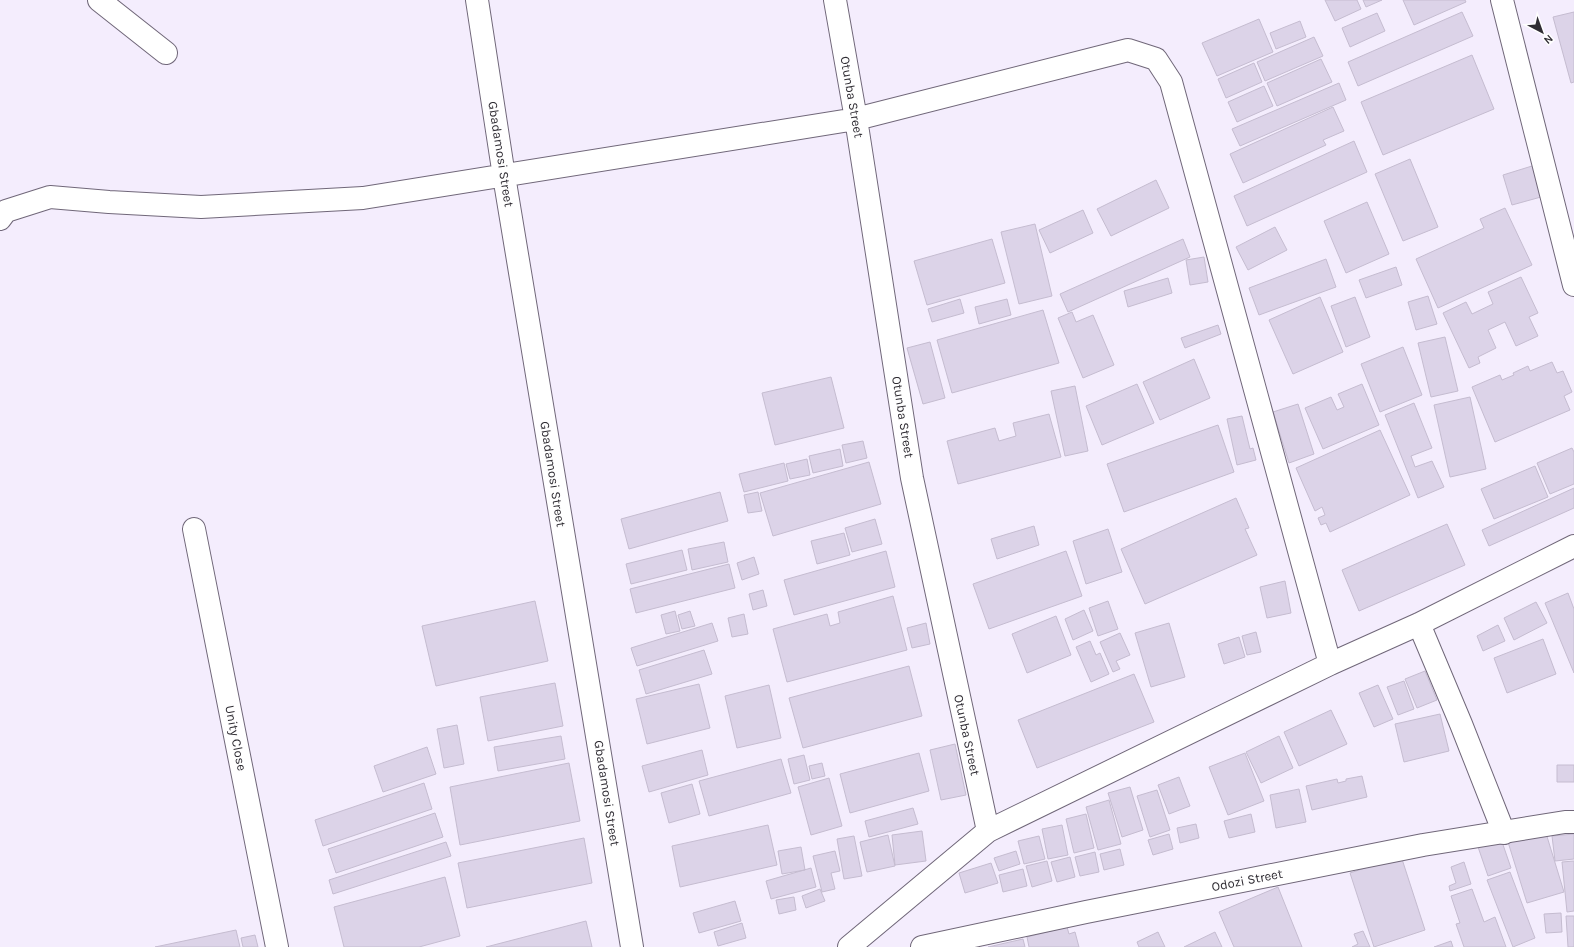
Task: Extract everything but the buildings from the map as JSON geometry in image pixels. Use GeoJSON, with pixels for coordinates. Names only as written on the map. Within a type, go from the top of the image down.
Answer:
{"type":"FeatureCollection","features":[{"type":"Feature","properties":{"kind":"street"},"geometry":{"type":"LineString","coordinates":[[99,0],[166,53]]}},
{"type":"Feature","properties":{"kind":"street","name":"Gbadamosi Street"},"geometry":{"type":"LineString","coordinates":[[477,0],[504,176],[632,947]]}},
{"type":"Feature","properties":{"kind":"street","name":"Otunba Street"},"geometry":{"type":"LineString","coordinates":[[835,0],[856,119],[912,478],[988,831]]}},
{"type":"Feature","properties":{"kind":"street"},"geometry":{"type":"LineString","coordinates":[[1502,0],[1574,285]]}},
{"type":"Feature","properties":{"kind":"street"},"geometry":{"type":"LineString","coordinates":[[0,219],[6,211],[50,197],[201,208],[363,198],[856,119],[1128,50],[1156,59],[1171,82],[1330,664]]}},
{"type":"Feature","properties":{"kind":"street","name":"Unity Close"},"geometry":{"type":"LineString","coordinates":[[194,529],[277,947]]}},
{"type":"Feature","properties":{"kind":"street"},"geometry":{"type":"LineString","coordinates":[[849,947],[988,831],[1330,664],[1419,624],[1574,546]]}},
{"type":"Feature","properties":{"kind":"street"},"geometry":{"type":"LineString","coordinates":[[1419,624],[1461,724],[1504,833]]}},
{"type":"Feature","properties":{"kind":"street","name":"Odozi Street"},"geometry":{"type":"LineString","coordinates":[[922,947],[1109,907],[1423,845],[1565,822],[1574,822]]}}]}
